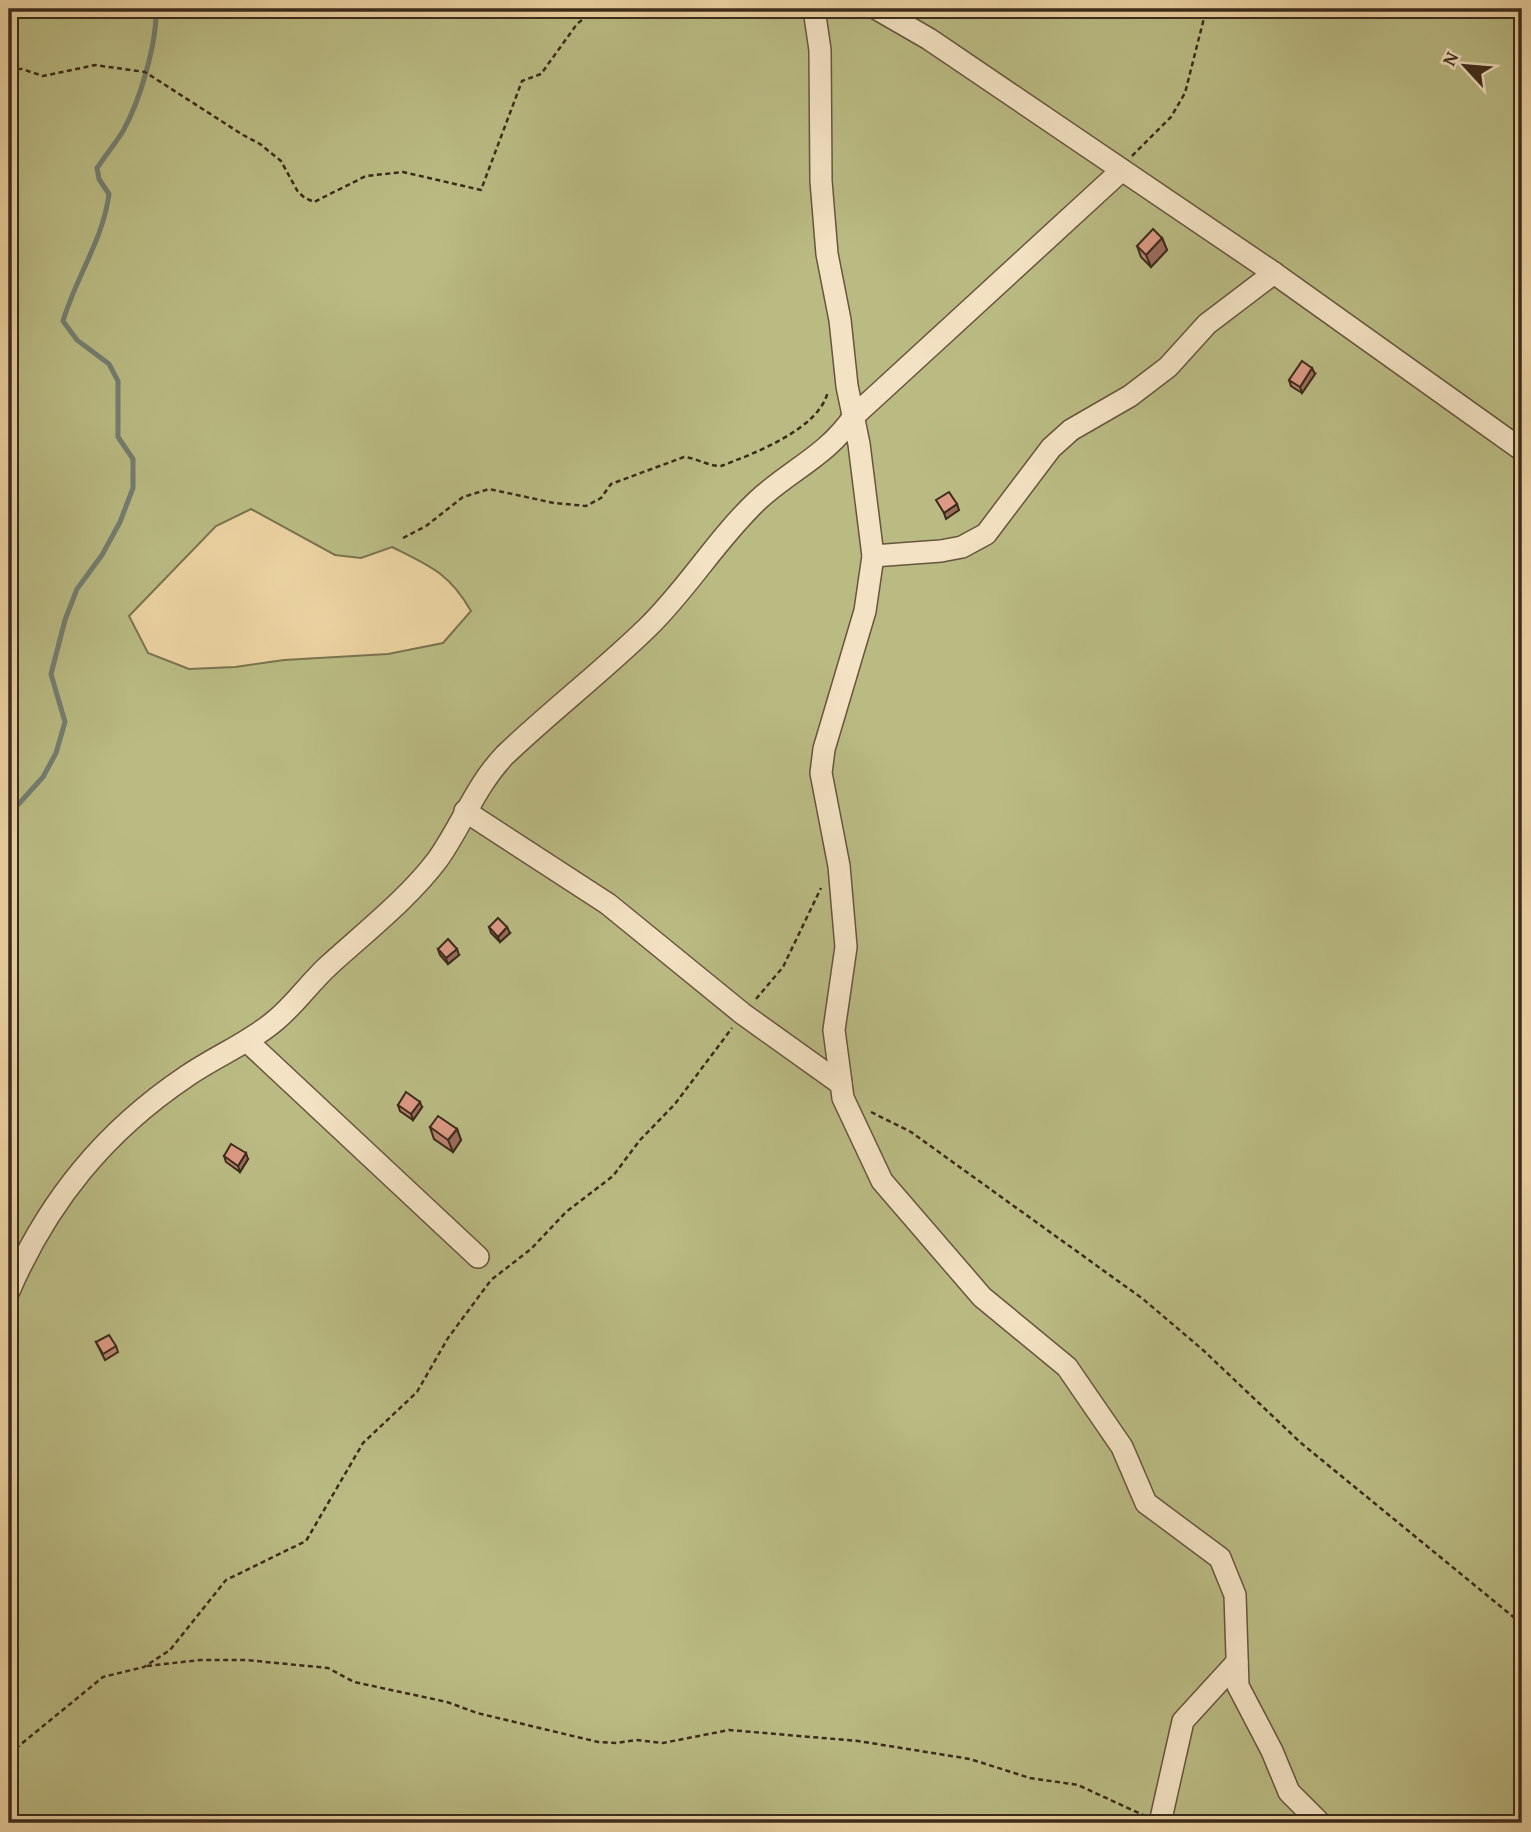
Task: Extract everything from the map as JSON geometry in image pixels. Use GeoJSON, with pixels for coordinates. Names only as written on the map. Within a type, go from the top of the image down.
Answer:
{"type":"FeatureCollection","features":[{"type":"Feature","properties":{"kind":"street"},"geometry":{"type":"LineString","coordinates":[[814,9],[820,50],[821,181],[827,254],[840,320],[847,386],[854,416],[873,556],[865,611],[824,749],[821,773],[839,866],[846,947],[834,1030],[842,1091],[882,1181],[982,1297],[1067,1367],[1122,1447],[1146,1503],[1220,1558],[1234,1595],[1238,1686],[1272,1751],[1289,1791],[1320,1823]]}},
{"type":"Feature","properties":{"kind":"street"},"geometry":{"type":"LineString","coordinates":[[877,9],[929,39],[1274,273],[1522,450]]}},
{"type":"Feature","properties":{"kind":"street"},"geometry":{"type":"LineString","coordinates":[[9,1291],[43,1222],[92,1158],[142,1109],[189,1074],[247,1042],[274,1022],[437,860],[465,811],[503,758],[648,627],[718,541],[759,499],[826,450],[854,416],[1122,170]]}},
{"type":"Feature","properties":{"kind":"street"},"geometry":{"type":"LineString","coordinates":[[873,556],[962,547],[986,534],[1051,448],[1072,429],[1129,396],[1168,367],[1207,324],[1274,273]]}},
{"type":"Feature","properties":{"kind":"street"},"geometry":{"type":"LineString","coordinates":[[465,811],[608,904],[842,1091]]}},
{"type":"Feature","properties":{"kind":"street"},"geometry":{"type":"LineString","coordinates":[[247,1042],[478,1257]]}},
{"type":"Feature","properties":{"kind":"street"},"geometry":{"type":"LineString","coordinates":[[1160,1823],[1183,1721],[1237,1662]]}},
{"type":"Feature","properties":{"kind":"path"},"geometry":{"type":"LineString","coordinates":[[9,69],[22,69],[43,76],[94,65],[145,72],[261,144],[281,162],[298,192],[314,202],[366,176],[403,172],[481,190],[522,81],[541,74],[577,24],[595,9]]}},
{"type":"Feature","properties":{"kind":"path"},"geometry":{"type":"LineString","coordinates":[[1122,170],[1171,117],[1185,93],[1205,18],[1211,9]]}},
{"type":"Feature","properties":{"kind":"path"},"geometry":{"type":"LineString","coordinates":[[403,538],[426,526],[463,498],[489,489],[554,503],[586,506],[601,498],[611,484],[684,457],[711,466],[721,466],[779,441],[799,427],[813,416],[827,397],[829,384]]}},
{"type":"Feature","properties":{"kind":"path"},"geometry":{"type":"LineString","coordinates":[[144,1667],[170,1650],[226,1580],[306,1541],[363,1443],[417,1392],[448,1338],[491,1280],[531,1249],[566,1212],[613,1176],[640,1140],[675,1104],[743,1014],[783,967],[817,894],[839,866]]}},
{"type":"Feature","properties":{"kind":"path"},"geometry":{"type":"LineString","coordinates":[[842,1091],[911,1132],[1143,1299],[1203,1350],[1301,1443],[1522,1624]]}},
{"type":"Feature","properties":{"kind":"path"},"geometry":{"type":"LineString","coordinates":[[9,1754],[103,1677],[144,1667],[200,1660],[246,1660],[328,1668],[354,1682],[447,1702],[477,1713],[598,1742],[617,1744],[636,1740],[663,1743],[729,1730],[858,1741],[970,1759],[1030,1778],[1078,1785],[1160,1823]]}},
{"type":"Feature","properties":{"kind":"green space"},"geometry":{"type":"Polygon","coordinates":[[[9,9],[1522,9],[1522,1823],[9,1823],[9,9]],[[251,509],[216,526],[129,616],[148,653],[189,669],[388,654],[443,643],[471,611],[446,579],[392,547],[361,558],[335,555],[251,509]]]}},
{"type":"Feature","properties":{"kind":"building"},"geometry":{"type":"Polygon","coordinates":[[[1153,229],[1162,238],[1146,255],[1137,246],[1153,229]]]}},
{"type":"Feature","properties":{"kind":"building"},"geometry":{"type":"Polygon","coordinates":[[[1302,361],[1312,368],[1300,387],[1289,380],[1302,361]]]}},
{"type":"Feature","properties":{"kind":"building"},"geometry":{"type":"Polygon","coordinates":[[[949,492],[957,504],[944,513],[936,500],[949,492]]]}},
{"type":"Feature","properties":{"kind":"building"},"geometry":{"type":"Polygon","coordinates":[[[498,918],[507,927],[498,937],[489,927],[498,918]]]}},
{"type":"Feature","properties":{"kind":"building"},"geometry":{"type":"Polygon","coordinates":[[[448,939],[457,949],[446,958],[438,949],[448,939]]]}},
{"type":"Feature","properties":{"kind":"building"},"geometry":{"type":"Polygon","coordinates":[[[406,1092],[420,1102],[411,1114],[398,1105],[406,1092]]]}},
{"type":"Feature","properties":{"kind":"building"},"geometry":{"type":"Polygon","coordinates":[[[438,1116],[457,1129],[448,1140],[430,1127],[438,1116]]]}},
{"type":"Feature","properties":{"kind":"building"},"geometry":{"type":"Polygon","coordinates":[[[231,1144],[246,1153],[238,1166],[224,1156],[231,1144]]]}},
{"type":"Feature","properties":{"kind":"building"},"geometry":{"type":"Polygon","coordinates":[[[109,1335],[116,1346],[103,1354],[96,1342],[109,1335]]]}},
{"type":"Feature","properties":{"kind":"waterway"},"geometry":{"type":"LineString","coordinates":[[9,820],[15,808],[43,777],[56,753],[65,722],[51,674],[65,620],[77,589],[102,555],[120,522],[133,488],[133,459],[118,437],[118,381],[109,364],[77,340],[63,321],[106,211],[109,194],[99,179],[97,168],[123,131],[135,104],[154,38],[156,9]]}}]}
